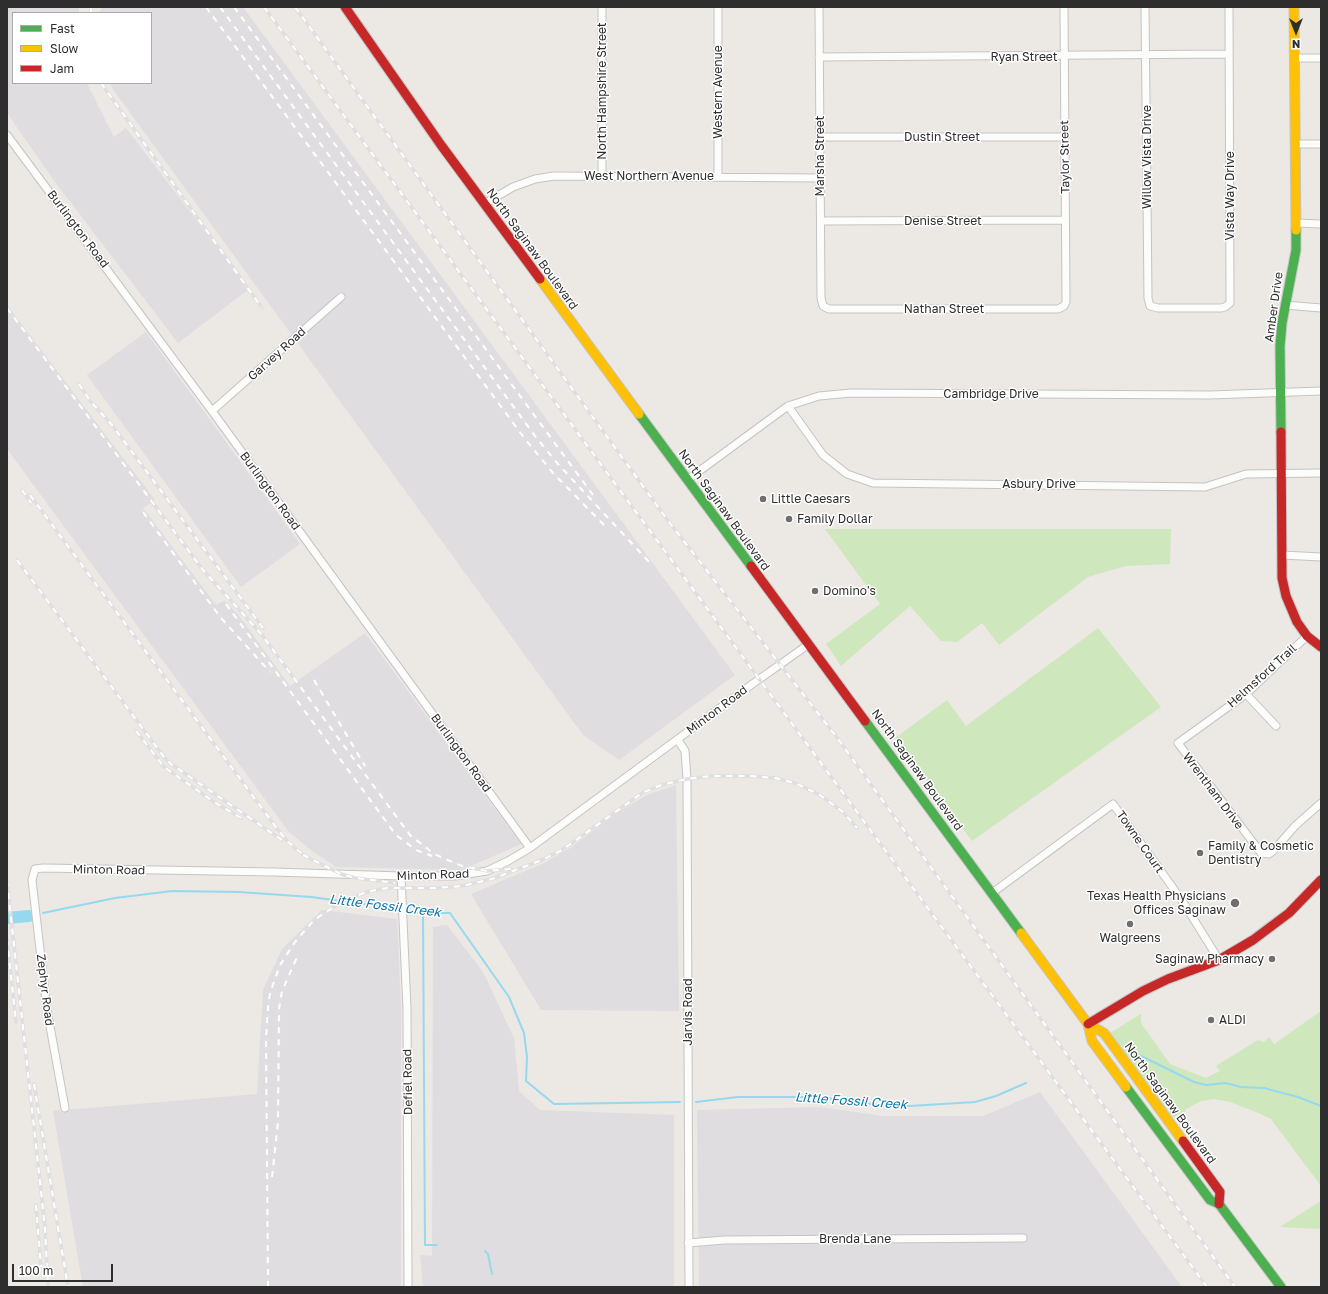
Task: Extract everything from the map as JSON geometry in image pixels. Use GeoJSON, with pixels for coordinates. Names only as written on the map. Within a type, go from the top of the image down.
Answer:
{"type":"FeatureCollection","features":[{"type":"Feature","properties":{"kind":"main road","name":"North Saginaw Boulevard"},"geometry":{"type":"LineString","coordinates":[[345,7],[484,204],[1088,1024],[1092,1041],[1210,1200],[1219,1204],[1281,1287]]}},
{"type":"Feature","properties":{"kind":"main road","name":"Amber Drive"},"geometry":{"type":"LineString","coordinates":[[1294,7],[1296,250],[1285,305],[1280,346],[1282,578],[1286,596],[1296,622],[1307,636],[1321,647]]}},
{"type":"Feature","properties":{"kind":"main road"},"geometry":{"type":"LineString","coordinates":[[1088,1024],[1143,991],[1168,979],[1219,960],[1275,925],[1321,880]]}},
{"type":"Feature","properties":{"kind":"main road","name":"North Saginaw Boulevard"},"geometry":{"type":"LineString","coordinates":[[1088,1024],[1104,1033],[1220,1192],[1219,1204]]}},
{"type":"Feature","properties":{"kind":"street","name":"North Hampshire Street"},"geometry":{"type":"LineString","coordinates":[[602,7],[602,175]]}},
{"type":"Feature","properties":{"kind":"street","name":"Western Avenue"},"geometry":{"type":"LineString","coordinates":[[718,7],[718,176]]}},
{"type":"Feature","properties":{"kind":"street","name":"Marsha Street"},"geometry":{"type":"LineString","coordinates":[[819,7],[821,298],[823,306]]}},
{"type":"Feature","properties":{"kind":"street","name":"Taylor Street"},"geometry":{"type":"LineString","coordinates":[[1064,7],[1066,220],[1066,302],[1064,306]]}},
{"type":"Feature","properties":{"kind":"street","name":"Willow Vista Drive"},"geometry":{"type":"LineString","coordinates":[[1145,7],[1148,298],[1150,306]]}},
{"type":"Feature","properties":{"kind":"street","name":"Vista Way Drive"},"geometry":{"type":"LineString","coordinates":[[1150,306],[1158,308],[1221,308],[1230,303],[1229,7]]}},
{"type":"Feature","properties":{"kind":"street","name":"Ryan Street"},"geometry":{"type":"LineString","coordinates":[[819,57],[1229,54]]}},
{"type":"Feature","properties":{"kind":"street"},"geometry":{"type":"LineString","coordinates":[[1294,58],[1321,58]]}},
{"type":"Feature","properties":{"kind":"street","name":"Burlington Road"},"geometry":{"type":"LineString","coordinates":[[7,135],[212,411],[530,848]]}},
{"type":"Feature","properties":{"kind":"street","name":"Dustin Street"},"geometry":{"type":"LineString","coordinates":[[820,137],[1065,137]]}},
{"type":"Feature","properties":{"kind":"street"},"geometry":{"type":"LineString","coordinates":[[1295,144],[1321,144]]}},
{"type":"Feature","properties":{"kind":"street","name":"West Northern Avenue"},"geometry":{"type":"LineString","coordinates":[[484,204],[513,187],[535,179],[562,176],[602,175],[820,178]]}},
{"type":"Feature","properties":{"kind":"street","name":"Denise Street"},"geometry":{"type":"LineString","coordinates":[[821,221],[1066,220]]}},
{"type":"Feature","properties":{"kind":"street"},"geometry":{"type":"LineString","coordinates":[[1296,223],[1321,224]]}},
{"type":"Feature","properties":{"kind":"street","name":"Garvey Road"},"geometry":{"type":"LineString","coordinates":[[212,411],[341,297]]}},
{"type":"Feature","properties":{"kind":"street"},"geometry":{"type":"LineString","coordinates":[[1285,305],[1321,308]]}},
{"type":"Feature","properties":{"kind":"street","name":"Nathan Street"},"geometry":{"type":"LineString","coordinates":[[823,306],[829,309],[1058,309],[1064,306]]}},
{"type":"Feature","properties":{"kind":"street","name":"Cambridge Drive"},"geometry":{"type":"LineString","coordinates":[[687,480],[788,406],[810,398],[838,394],[1210,395],[1281,391],[1321,391]]}},
{"type":"Feature","properties":{"kind":"street","name":"Asbury Drive"},"geometry":{"type":"LineString","coordinates":[[788,406],[823,455],[847,474],[873,483],[1205,487],[1246,474],[1281,472],[1321,473]]}},
{"type":"Feature","properties":{"kind":"street"},"geometry":{"type":"LineString","coordinates":[[1282,555],[1321,557]]}},
{"type":"Feature","properties":{"kind":"street","name":"Helmsford Trail"},"geometry":{"type":"LineString","coordinates":[[1178,744],[1246,694],[1307,636]]}},
{"type":"Feature","properties":{"kind":"street","name":"Minton Road"},"geometry":{"type":"LineString","coordinates":[[33,872],[35,869],[44,868],[455,876],[487,871],[530,848],[809,644]]}},
{"type":"Feature","properties":{"kind":"street"},"geometry":{"type":"LineString","coordinates":[[1246,694],[1276,726]]}},
{"type":"Feature","properties":{"kind":"street","name":"Jarvis Road"},"geometry":{"type":"LineString","coordinates":[[678,740],[685,751],[687,779],[689,1287]]}},
{"type":"Feature","properties":{"kind":"street","name":"Wrentham Drive"},"geometry":{"type":"LineString","coordinates":[[1178,744],[1257,850],[1266,854],[1274,850],[1295,826],[1321,803]]}},
{"type":"Feature","properties":{"kind":"street","name":"Towne Court"},"geometry":{"type":"LineString","coordinates":[[992,893],[1113,804],[1183,902],[1219,960]]}},
{"type":"Feature","properties":{"kind":"street","name":"Zephyr Road"},"geometry":{"type":"LineString","coordinates":[[33,872],[32,880],[47,1010],[65,1108]]}},
{"type":"Feature","properties":{"kind":"street","name":"Defiel Road"},"geometry":{"type":"LineString","coordinates":[[402,876],[402,924],[407,1008],[408,1287]]}},
{"type":"Feature","properties":{"kind":"street","name":"Brenda Lane"},"geometry":{"type":"LineString","coordinates":[[688,1243],[724,1240],[1023,1238]]}},
{"type":"Feature","properties":{"kind":"shaded area"},"geometry":{"type":"Polygon","coordinates":[[[7,7],[79,7],[79,12],[12,12],[12,84],[88,84],[114,137],[126,128],[249,289],[178,343],[55,182],[7,113],[7,7]]]}},
{"type":"Feature","properties":{"kind":"shaded area"},"geometry":{"type":"Polygon","coordinates":[[[102,7],[243,7],[735,675],[619,760],[583,735],[112,88],[111,84],[152,84],[152,12],[100,12],[102,7]]]}},
{"type":"Feature","properties":{"kind":"shaded area"},"geometry":{"type":"Polygon","coordinates":[[[7,305],[155,500],[143,508],[216,605],[224,601],[237,613],[290,686],[365,633],[521,844],[462,870],[336,867],[311,850],[289,832],[7,449],[7,305]]]}},
{"type":"Feature","properties":{"kind":"shaded area"},"geometry":{"type":"Polygon","coordinates":[[[146,332],[300,544],[241,587],[87,375],[146,332]]]}},
{"type":"Feature","properties":{"kind":"shaded area"},"geometry":{"type":"Polygon","coordinates":[[[676,785],[679,1011],[541,1010],[471,894],[544,863],[570,848],[618,812],[647,795],[676,785]]]}},
{"type":"Feature","properties":{"kind":"shaded area"},"geometry":{"type":"Polygon","coordinates":[[[322,910],[397,919],[401,1005],[401,1287],[83,1287],[53,1111],[257,1094],[263,990],[282,949],[322,910]]]}},
{"type":"Feature","properties":{"kind":"shaded area"},"geometry":{"type":"Polygon","coordinates":[[[447,925],[483,972],[514,1038],[519,1091],[540,1110],[674,1115],[674,1287],[423,1287],[420,1255],[432,1256],[433,927],[447,925]]]}},
{"type":"Feature","properties":{"kind":"shaded area"},"geometry":{"type":"Polygon","coordinates":[[[1040,1092],[1182,1287],[699,1287],[697,1110],[820,1107],[883,1116],[983,1116],[1040,1092]]]}},
{"type":"Feature","properties":{"kind":"green space"},"geometry":{"type":"Polygon","coordinates":[[[825,529],[1171,529],[1170,564],[1126,566],[1088,577],[999,645],[982,623],[957,642],[941,641],[910,606],[841,666],[826,644],[880,604],[825,529]]]}},
{"type":"Feature","properties":{"kind":"green space"},"geometry":{"type":"Polygon","coordinates":[[[1098,628],[1161,707],[972,841],[895,738],[947,700],[966,726],[1098,628]]]}},
{"type":"Feature","properties":{"kind":"green space"},"geometry":{"type":"Polygon","coordinates":[[[1321,1011],[1321,1186],[1271,1119],[1256,1112],[1230,1102],[1214,1099],[1201,1101],[1186,1109],[1183,1115],[1172,1118],[1110,1033],[1141,1014],[1141,1023],[1170,1064],[1206,1078],[1220,1071],[1216,1066],[1258,1040],[1264,1042],[1269,1037],[1274,1044],[1321,1011]]]}},
{"type":"Feature","properties":{"kind":"green space"},"geometry":{"type":"Polygon","coordinates":[[[1321,1201],[1321,1229],[1280,1227],[1321,1201]]]}},
{"type":"Feature","properties":{"kind":"waterway","name":"Little Fossil Creek"},"geometry":{"type":"LineString","coordinates":[[43,913],[115,898],[172,891],[239,892],[311,897],[400,909]]}},
{"type":"Feature","properties":{"kind":"waterway","name":"Little Fossil Creek"},"geometry":{"type":"LineString","coordinates":[[405,910],[423,913],[450,913],[509,997],[524,1033],[527,1057],[526,1081],[554,1104],[680,1102]]}},
{"type":"Feature","properties":{"kind":"waterway"},"geometry":{"type":"LineString","coordinates":[[423,913],[425,1245],[437,1245]]}},
{"type":"Feature","properties":{"kind":"waterway","name":"Little Fossil Creek"},"geometry":{"type":"LineString","coordinates":[[7,918],[29,916]]}},
{"type":"Feature","properties":{"kind":"waterway","name":"Little Fossil Creek"},"geometry":{"type":"LineString","coordinates":[[1129,1050],[1194,1082],[1206,1085],[1225,1083],[1241,1087],[1264,1088],[1298,1097],[1321,1106]]}},
{"type":"Feature","properties":{"kind":"waterway","name":"Little Fossil Creek"},"geometry":{"type":"LineString","coordinates":[[696,1102],[738,1097],[818,1097],[894,1107],[975,1102],[996,1096],[1026,1083]]}},
{"type":"Feature","properties":{"kind":"waterway"},"geometry":{"type":"LineString","coordinates":[[485,1251],[488,1254],[492,1274]]}},
{"type":"Feature","properties":{"kind":"railway"},"geometry":{"type":"LineString","coordinates":[[91,7],[91,12]]}},
{"type":"Feature","properties":{"kind":"railway"},"geometry":{"type":"LineString","coordinates":[[206,7],[525,439],[553,473],[604,525]]}},
{"type":"Feature","properties":{"kind":"railway"},"geometry":{"type":"LineString","coordinates":[[220,7],[535,436],[558,464],[651,564]]}},
{"type":"Feature","properties":{"kind":"railway"},"geometry":{"type":"LineString","coordinates":[[234,7],[593,495]]}},
{"type":"Feature","properties":{"kind":"railway"},"geometry":{"type":"LineString","coordinates":[[264,7],[1207,1287]]}},
{"type":"Feature","properties":{"kind":"railway"},"geometry":{"type":"LineString","coordinates":[[295,7],[669,522],[838,739],[1235,1287]]}},
{"type":"Feature","properties":{"kind":"railway"},"geometry":{"type":"LineString","coordinates":[[102,84],[262,308]]}},
{"type":"Feature","properties":{"kind":"railway"},"geometry":{"type":"LineString","coordinates":[[7,308],[203,570],[262,635],[410,835],[434,854],[462,866],[487,871],[511,869]]}},
{"type":"Feature","properties":{"kind":"railway"},"geometry":{"type":"LineString","coordinates":[[79,384],[90,401],[112,425],[263,628]]}},
{"type":"Feature","properties":{"kind":"railway"},"geometry":{"type":"LineString","coordinates":[[22,490],[31,503]]}},
{"type":"Feature","properties":{"kind":"railway"},"geometry":{"type":"LineString","coordinates":[[30,495],[278,830],[288,842],[306,857]]}},
{"type":"Feature","properties":{"kind":"railway"},"geometry":{"type":"LineString","coordinates":[[143,512],[221,618],[270,672]]}},
{"type":"Feature","properties":{"kind":"railway"},"geometry":{"type":"LineString","coordinates":[[17,560],[164,757],[171,764],[282,840]]}},
{"type":"Feature","properties":{"kind":"railway"},"geometry":{"type":"LineString","coordinates":[[226,604],[396,835],[416,850],[432,856]]}},
{"type":"Feature","properties":{"kind":"railway"},"geometry":{"type":"LineString","coordinates":[[314,680],[365,766]]}},
{"type":"Feature","properties":{"kind":"railway"},"geometry":{"type":"LineString","coordinates":[[136,731],[164,767],[214,802],[241,818]]}},
{"type":"Feature","properties":{"kind":"railway"},"geometry":{"type":"LineString","coordinates":[[268,1287],[266,1038],[268,1008],[270,993],[280,965],[295,942],[314,920],[340,903],[366,892],[387,888],[436,888],[462,886],[492,879],[542,860],[562,850],[642,793],[661,785],[687,779],[711,776],[751,776],[775,778],[795,783],[820,795],[843,812],[857,828]]}},
{"type":"Feature","properties":{"kind":"railway"},"geometry":{"type":"LineString","coordinates":[[303,855],[341,874],[355,878],[395,883]]}},
{"type":"Feature","properties":{"kind":"railway"},"geometry":{"type":"LineString","coordinates":[[7,881],[45,1228],[48,1287]]}},
{"type":"Feature","properties":{"kind":"railway"},"geometry":{"type":"LineString","coordinates":[[7,939],[16,1022]]}},
{"type":"Feature","properties":{"kind":"railway"},"geometry":{"type":"LineString","coordinates":[[272,1177],[278,1122],[279,1009],[282,991],[298,955]]}},
{"type":"Feature","properties":{"kind":"railway"},"geometry":{"type":"LineString","coordinates":[[34,1084],[68,1287]]}},
{"type":"Feature","properties":{"kind":"railway"},"geometry":{"type":"LineString","coordinates":[[36,1205],[41,1267]]}},
{"type":"Feature","properties":{"kind":"traffic: fast"},"geometry":{"type":"LineString","coordinates":[[1281,432],[1280,346],[1282,323],[1296,250],[1296,230]]}},
{"type":"Feature","properties":{"kind":"traffic: fast"},"geometry":{"type":"LineString","coordinates":[[639,414],[751,566]]}},
{"type":"Feature","properties":{"kind":"traffic: fast"},"geometry":{"type":"LineString","coordinates":[[865,721],[1021,933]]}},
{"type":"Feature","properties":{"kind":"traffic: fast"},"geometry":{"type":"LineString","coordinates":[[1126,1087],[1210,1200],[1219,1204],[1281,1287]]}},
{"type":"Feature","properties":{"kind":"traffic: slow"},"geometry":{"type":"LineString","coordinates":[[1294,7],[1296,230]]}},
{"type":"Feature","properties":{"kind":"traffic: slow"},"geometry":{"type":"LineString","coordinates":[[540,279],[639,414]]}},
{"type":"Feature","properties":{"kind":"traffic: slow"},"geometry":{"type":"LineString","coordinates":[[1021,933],[1088,1024],[1092,1041],[1126,1087]]}},
{"type":"Feature","properties":{"kind":"traffic: slow"},"geometry":{"type":"LineString","coordinates":[[1088,1024],[1104,1033],[1183,1141]]}},
{"type":"Feature","properties":{"kind":"traffic: jam"},"geometry":{"type":"LineString","coordinates":[[345,7],[441,145],[540,279]]}},
{"type":"Feature","properties":{"kind":"traffic: jam"},"geometry":{"type":"LineString","coordinates":[[1281,432],[1282,578],[1286,596],[1297,622],[1307,636],[1321,647]]}},
{"type":"Feature","properties":{"kind":"traffic: jam"},"geometry":{"type":"LineString","coordinates":[[751,566],[865,721]]}},
{"type":"Feature","properties":{"kind":"traffic: jam"},"geometry":{"type":"LineString","coordinates":[[1088,1024],[1143,991],[1168,979],[1219,960],[1253,940],[1289,913],[1321,880]]}},
{"type":"Feature","properties":{"kind":"traffic: jam"},"geometry":{"type":"LineString","coordinates":[[1183,1141],[1220,1192],[1219,1204]]}},
{"type":"Feature","properties":{"kind":"place","name":"Little Caesars"},"geometry":{"type":"Point","coordinates":[763,499]}},
{"type":"Feature","properties":{"kind":"place","name":"Family Dollar"},"geometry":{"type":"Point","coordinates":[789,519]}},
{"type":"Feature","properties":{"kind":"place","name":"Domino's"},"geometry":{"type":"Point","coordinates":[815,591]}},
{"type":"Feature","properties":{"kind":"place","name":"Family & Cosmetic Dentistry"},"geometry":{"type":"Point","coordinates":[1200,853]}},
{"type":"Feature","properties":{"kind":"place","name":"Texas Health Physicians Offices Saginaw"},"geometry":{"type":"Point","coordinates":[1235,903]}},
{"type":"Feature","properties":{"kind":"place","name":"Walgreens"},"geometry":{"type":"Point","coordinates":[1130,924]}},
{"type":"Feature","properties":{"kind":"place","name":"Saginaw Pharmacy"},"geometry":{"type":"Point","coordinates":[1272,959]}},
{"type":"Feature","properties":{"kind":"place","name":"ALDI"},"geometry":{"type":"Point","coordinates":[1211,1020]}}]}
